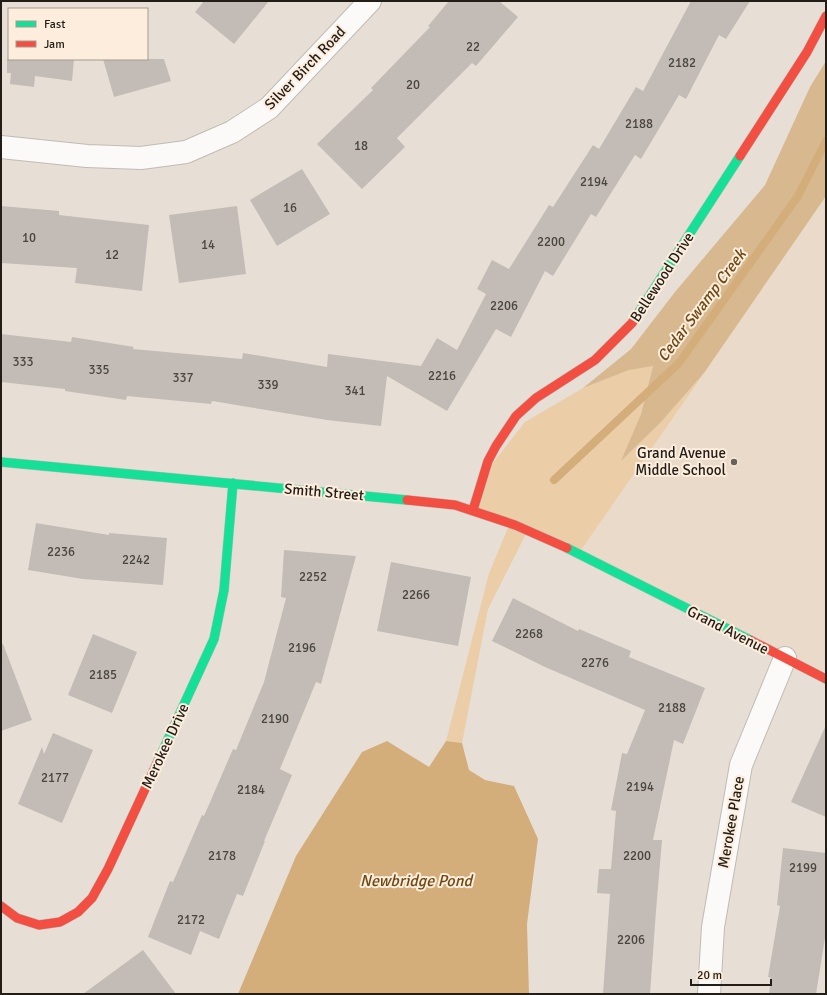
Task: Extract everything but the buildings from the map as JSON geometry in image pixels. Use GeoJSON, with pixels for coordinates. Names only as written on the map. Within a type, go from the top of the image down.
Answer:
{"type":"FeatureCollection","features":[{"type":"Feature","properties":{"kind":"street","name":"Silver Birch Road"},"geometry":{"type":"LineString","coordinates":[[1,147],[87,156],[141,158],[186,152],[232,132],[269,108],[370,1]]}},
{"type":"Feature","properties":{"kind":"street","name":"Bellewood Drive"},"geometry":{"type":"LineString","coordinates":[[473,510],[488,461],[516,416],[536,398],[595,360],[632,323],[807,52],[826,16]]}},
{"type":"Feature","properties":{"kind":"street","name":"Smith Street"},"geometry":{"type":"LineString","coordinates":[[1,462],[437,502],[455,505],[516,525],[582,555],[631,580]]}},
{"type":"Feature","properties":{"kind":"street","name":"Merokee Drive"},"geometry":{"type":"LineString","coordinates":[[1,906],[17,918],[39,925],[60,922],[78,912],[95,893],[108,869],[214,639],[224,590],[233,483]]}},
{"type":"Feature","properties":{"kind":"street","name":"Grand Avenue"},"geometry":{"type":"LineString","coordinates":[[631,580],[826,679]]}},
{"type":"Feature","properties":{"kind":"street","name":"Merokee Place"},"geometry":{"type":"LineString","coordinates":[[709,994],[713,927],[741,765],[785,658]]}},
{"type":"Feature","properties":{"kind":"shaded area"},"geometry":{"type":"Polygon","coordinates":[[[826,61],[826,196],[704,373],[661,422],[621,461],[641,414],[653,366],[629,370],[583,388],[631,349],[675,292],[765,185],[810,87],[826,61]]]}},
{"type":"Feature","properties":{"kind":"shaded area","name":"Grand Avenue Middle School"},"geometry":{"type":"Polygon","coordinates":[[[826,196],[826,673],[581,550],[826,196]]]}},
{"type":"Feature","properties":{"kind":"shaded area"},"geometry":{"type":"Polygon","coordinates":[[[653,365],[641,414],[622,460],[661,422],[704,373],[581,550],[529,528],[488,609],[462,743],[446,741],[489,573],[511,521],[478,508],[488,469],[525,422],[583,388],[629,370],[653,365]]]}},
{"type":"Feature","properties":{"kind":"water","name":"Newbridge Pond"},"geometry":{"type":"Polygon","coordinates":[[[387,741],[429,767],[446,741],[462,743],[469,770],[485,780],[514,786],[538,839],[527,924],[529,994],[238,994],[296,856],[362,752],[387,741]]]}},
{"type":"Feature","properties":{"kind":"waterway","name":"Cedar Swamp Creek"},"geometry":{"type":"LineString","coordinates":[[554,480],[679,363],[798,196],[826,141]]}},
{"type":"Feature","properties":{"kind":"traffic: fast"},"geometry":{"type":"LineString","coordinates":[[637,315],[740,156]]}},
{"type":"Feature","properties":{"kind":"traffic: fast"},"geometry":{"type":"LineString","coordinates":[[1,462],[407,500]]}},
{"type":"Feature","properties":{"kind":"traffic: fast"},"geometry":{"type":"LineString","coordinates":[[158,761],[214,639],[224,590],[233,483]]}},
{"type":"Feature","properties":{"kind":"traffic: fast"},"geometry":{"type":"LineString","coordinates":[[567,548],[750,640]]}},
{"type":"Feature","properties":{"kind":"traffic: jam"},"geometry":{"type":"LineString","coordinates":[[740,156],[807,52],[826,16]]}},
{"type":"Feature","properties":{"kind":"traffic: jam"},"geometry":{"type":"LineString","coordinates":[[473,510],[488,461],[516,416],[536,398],[595,360],[632,323],[637,315]]}},
{"type":"Feature","properties":{"kind":"traffic: jam"},"geometry":{"type":"LineString","coordinates":[[407,500],[455,505],[515,525],[567,548]]}},
{"type":"Feature","properties":{"kind":"traffic: jam"},"geometry":{"type":"LineString","coordinates":[[750,640],[826,679]]}},
{"type":"Feature","properties":{"kind":"traffic: jam"},"geometry":{"type":"LineString","coordinates":[[1,906],[17,918],[39,925],[60,922],[78,912],[92,898],[108,869],[158,761]]}},
{"type":"Feature","properties":{"kind":"place","name":"Grand Avenue Middle School"},"geometry":{"type":"Point","coordinates":[734,462]}}]}
